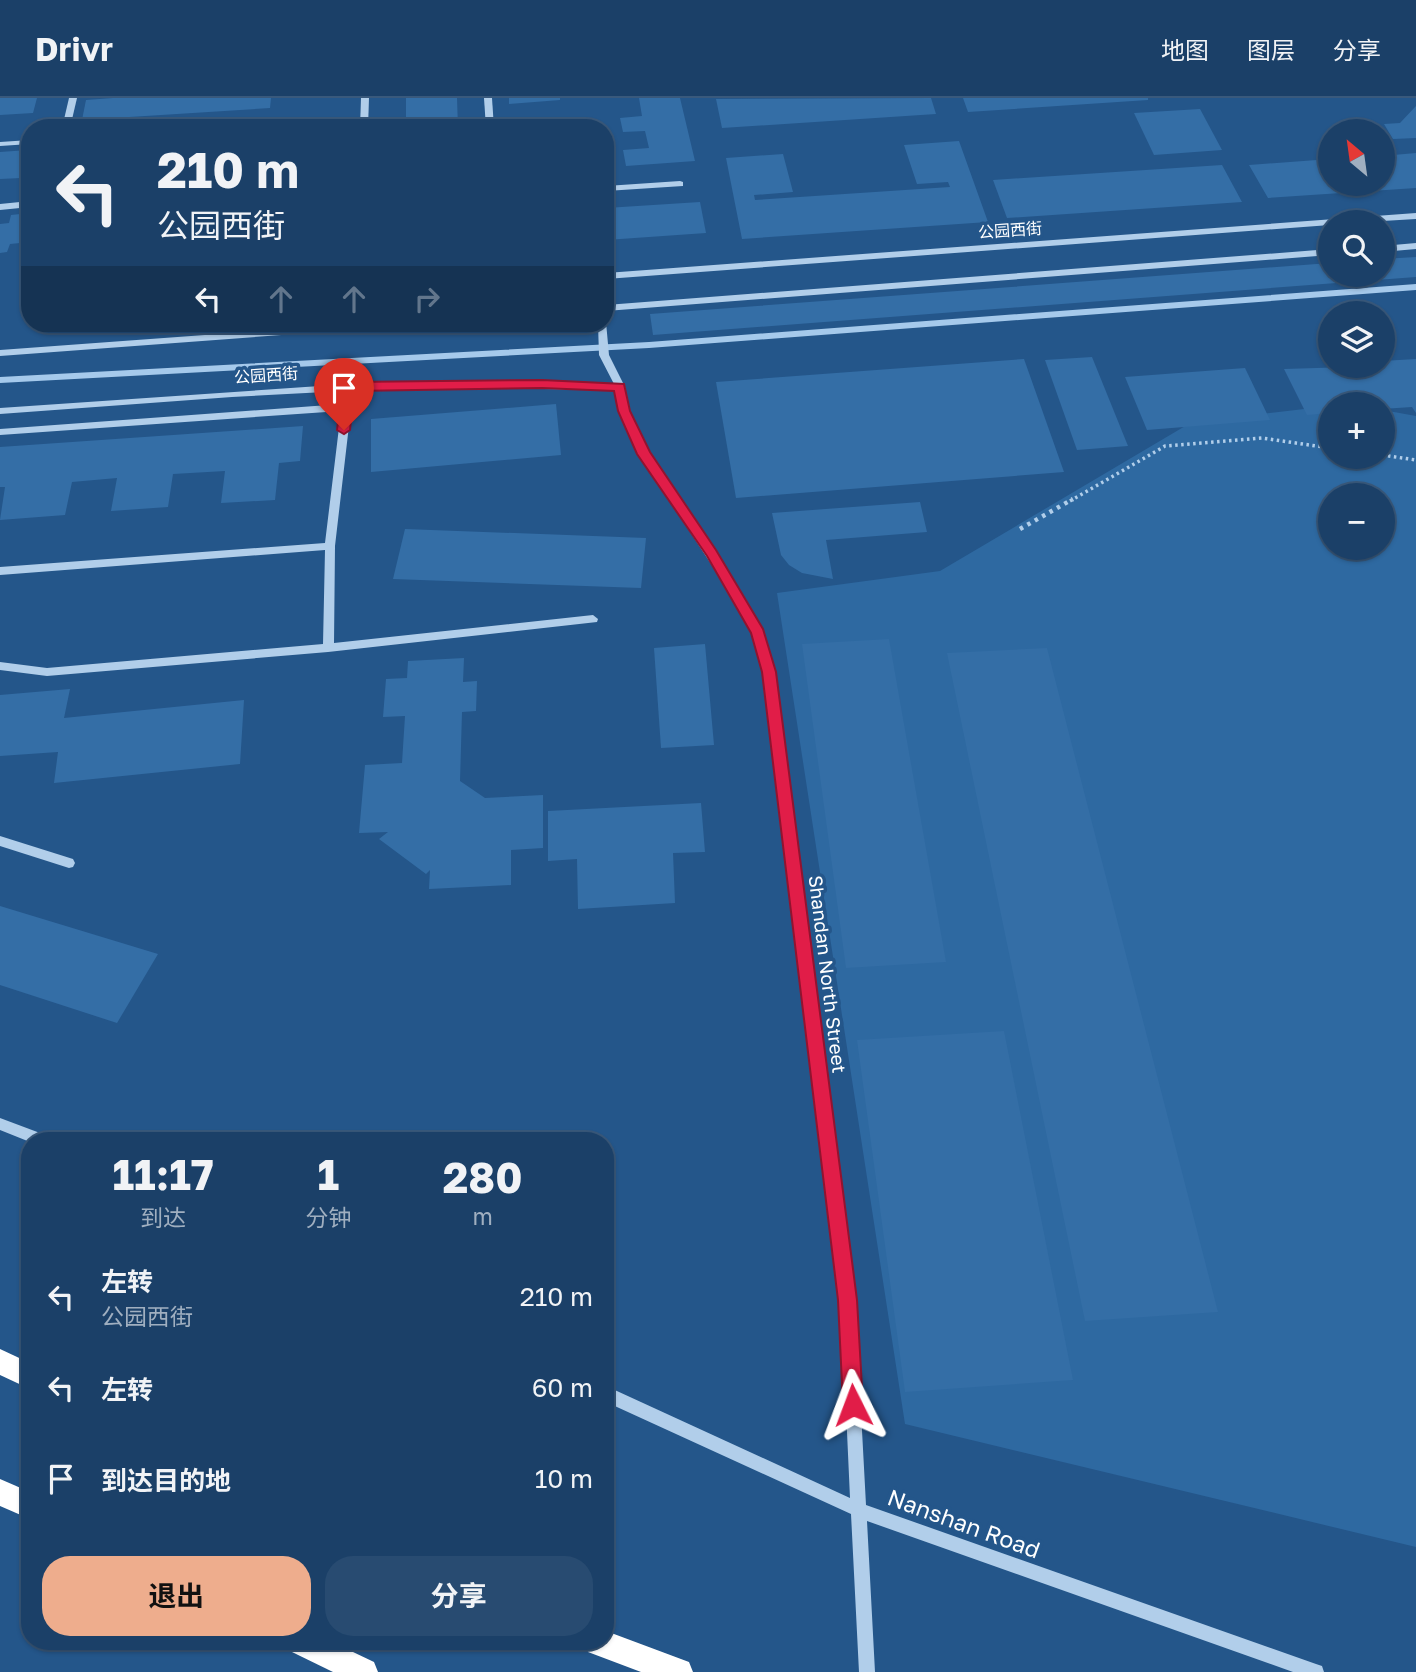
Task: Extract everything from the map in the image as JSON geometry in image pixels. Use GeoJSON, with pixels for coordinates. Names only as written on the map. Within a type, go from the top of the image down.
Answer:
{"type":"FeatureCollection","features":[{"type":"Feature","properties":{"kind":"highway"},"geometry":{"type":"LineString","coordinates":[[0,1362],[21,1372]]}},
{"type":"Feature","properties":{"kind":"highway"},"geometry":{"type":"LineString","coordinates":[[0,1492],[21,1502]]}},
{"type":"Feature","properties":{"kind":"highway"},"geometry":{"type":"LineString","coordinates":[[614,1648],[680,1672]]}},
{"type":"Feature","properties":{"kind":"highway"},"geometry":{"type":"LineString","coordinates":[[319,1650],[364,1672]]}},
{"type":"Feature","properties":{"kind":"street"},"geometry":{"type":"LineString","coordinates":[[68,119],[73,98]]}},
{"type":"Feature","properties":{"kind":"street"},"geometry":{"type":"LineString","coordinates":[[364,119],[365,98]]}},
{"type":"Feature","properties":{"kind":"street"},"geometry":{"type":"LineString","coordinates":[[488,98],[489,119]]}},
{"type":"Feature","properties":{"kind":"street"},"geometry":{"type":"LineString","coordinates":[[0,144],[21,143]]}},
{"type":"Feature","properties":{"kind":"street"},"geometry":{"type":"LineString","coordinates":[[614,188],[680,184]]}},
{"type":"Feature","properties":{"kind":"street"},"geometry":{"type":"LineString","coordinates":[[0,207],[21,205]]}},
{"type":"Feature","properties":{"kind":"street","name":"公园西街"},"geometry":{"type":"LineString","coordinates":[[614,275],[1416,216]]}},
{"type":"Feature","properties":{"kind":"street"},"geometry":{"type":"LineString","coordinates":[[1395,247],[1416,246]]}},
{"type":"Feature","properties":{"kind":"street"},"geometry":{"type":"LineString","coordinates":[[614,307],[1318,253]]}},
{"type":"Feature","properties":{"kind":"street"},"geometry":{"type":"LineString","coordinates":[[0,353],[269,333]]}},
{"type":"Feature","properties":{"kind":"street","name":"Shandan North Street"},"geometry":{"type":"LineString","coordinates":[[603,333],[604,355],[620,387],[624,411],[644,454],[736,593],[758,633],[769,672],[848,1300],[867,1672]]}},
{"type":"Feature","properties":{"kind":"street","name":"公园西街"},"geometry":{"type":"LineString","coordinates":[[0,411],[349,387],[542,384],[620,387]]}},
{"type":"Feature","properties":{"kind":"street"},"geometry":{"type":"LineString","coordinates":[[328,648],[330,546],[349,387]]}},
{"type":"Feature","properties":{"kind":"street"},"geometry":{"type":"LineString","coordinates":[[0,432],[346,407]]}},
{"type":"Feature","properties":{"kind":"street"},"geometry":{"type":"LineString","coordinates":[[0,571],[330,546]]}},
{"type":"Feature","properties":{"kind":"street"},"geometry":{"type":"LineString","coordinates":[[0,666],[47,672],[328,648],[593,620]]}},
{"type":"Feature","properties":{"kind":"street"},"geometry":{"type":"LineString","coordinates":[[0,841],[69,863]]}},
{"type":"Feature","properties":{"kind":"street"},"geometry":{"type":"LineString","coordinates":[[0,1125],[21,1133]]}},
{"type":"Feature","properties":{"kind":"street","name":"Nanshan Road"},"geometry":{"type":"LineString","coordinates":[[614,1398],[859,1510],[1316,1672]]}},
{"type":"Feature","properties":{"kind":"path"},"geometry":{"type":"LineString","coordinates":[[1020,528],[1165,446],[1262,438],[1318,446]]}},
{"type":"Feature","properties":{"kind":"path"},"geometry":{"type":"LineString","coordinates":[[1395,457],[1416,460]]}},
{"type":"Feature","properties":{"kind":"shaded area"},"geometry":{"type":"Polygon","coordinates":[[[1318,407],[1318,469],[1395,469],[1395,412],[1416,416],[1416,1547],[905,1424],[777,593],[940,571],[1192,422],[1318,407]]]}},
{"type":"Feature","properties":{"kind":"building"},"geometry":{"type":"Polygon","coordinates":[[[0,98],[37,98],[33,113],[0,115],[0,98]]]}},
{"type":"Feature","properties":{"kind":"building"},"geometry":{"type":"Polygon","coordinates":[[[271,98],[270,108],[82,119],[86,100],[271,98]]]}},
{"type":"Feature","properties":{"kind":"building"},"geometry":{"type":"Polygon","coordinates":[[[406,98],[457,98],[458,119],[406,119],[406,98]]]}},
{"type":"Feature","properties":{"kind":"building"},"geometry":{"type":"Polygon","coordinates":[[[509,98],[560,98],[560,100],[509,104],[509,98]]]}},
{"type":"Feature","properties":{"kind":"building"},"geometry":{"type":"Polygon","coordinates":[[[639,98],[680,98],[695,161],[626,166],[623,150],[649,148],[645,131],[623,132],[620,118],[642,116],[639,98]]]}},
{"type":"Feature","properties":{"kind":"building"},"geometry":{"type":"Polygon","coordinates":[[[931,98],[936,114],[722,128],[716,99],[931,98]]]}},
{"type":"Feature","properties":{"kind":"building"},"geometry":{"type":"Polygon","coordinates":[[[963,98],[1148,98],[1148,100],[968,112],[963,98]]]}},
{"type":"Feature","properties":{"kind":"building"},"geometry":{"type":"Polygon","coordinates":[[[1416,106],[1416,138],[1395,139],[1395,123],[1400,123],[1416,106]]]}},
{"type":"Feature","properties":{"kind":"building"},"geometry":{"type":"Polygon","coordinates":[[[1200,109],[1222,150],[1154,155],[1134,113],[1200,109]]]}},
{"type":"Feature","properties":{"kind":"building"},"geometry":{"type":"Polygon","coordinates":[[[959,141],[988,222],[742,239],[726,158],[783,154],[793,192],[754,195],[755,200],[950,187],[948,182],[917,184],[904,145],[959,141]]]}},
{"type":"Feature","properties":{"kind":"building"},"geometry":{"type":"Polygon","coordinates":[[[21,150],[21,178],[0,179],[0,152],[21,150]]]}},
{"type":"Feature","properties":{"kind":"building"},"geometry":{"type":"Polygon","coordinates":[[[1416,153],[1416,188],[1395,189],[1395,155],[1416,153]]]}},
{"type":"Feature","properties":{"kind":"building"},"geometry":{"type":"Polygon","coordinates":[[[1318,160],[1318,195],[1268,198],[1249,165],[1318,160]]]}},
{"type":"Feature","properties":{"kind":"building"},"geometry":{"type":"Polygon","coordinates":[[[1222,165],[1242,202],[1007,218],[993,180],[1222,165]]]}},
{"type":"Feature","properties":{"kind":"building"},"geometry":{"type":"Polygon","coordinates":[[[700,202],[706,233],[614,239],[614,207],[700,202]]]}},
{"type":"Feature","properties":{"kind":"building"},"geometry":{"type":"Polygon","coordinates":[[[21,214],[21,243],[10,244],[7,252],[0,253],[0,224],[9,223],[11,215],[21,214]]]}},
{"type":"Feature","properties":{"kind":"building"},"geometry":{"type":"Polygon","coordinates":[[[1416,257],[1416,277],[1395,279],[1395,258],[1416,257]]]}},
{"type":"Feature","properties":{"kind":"building"},"geometry":{"type":"Polygon","coordinates":[[[1318,264],[1318,284],[653,335],[650,314],[1318,264]]]}},
{"type":"Feature","properties":{"kind":"building"},"geometry":{"type":"Polygon","coordinates":[[[1092,357],[1128,446],[1077,450],[1045,360],[1092,357]]]}},
{"type":"Feature","properties":{"kind":"building"},"geometry":{"type":"Polygon","coordinates":[[[1024,359],[1064,472],[736,498],[716,382],[1024,359]]]}},
{"type":"Feature","properties":{"kind":"building"},"geometry":{"type":"Polygon","coordinates":[[[1416,359],[1416,413],[1412,407],[1395,408],[1395,392],[1318,392],[1318,414],[1307,415],[1284,369],[1318,368],[1318,378],[1395,378],[1395,360],[1416,359]]]}},
{"type":"Feature","properties":{"kind":"building"},"geometry":{"type":"Polygon","coordinates":[[[1245,368],[1270,420],[1147,430],[1125,377],[1245,368]]]}},
{"type":"Feature","properties":{"kind":"building"},"geometry":{"type":"Polygon","coordinates":[[[556,404],[561,455],[371,472],[371,419],[556,404]]]}},
{"type":"Feature","properties":{"kind":"building"},"geometry":{"type":"Polygon","coordinates":[[[303,426],[300,461],[279,463],[275,500],[221,503],[225,471],[173,474],[168,507],[111,511],[117,478],[72,482],[65,515],[0,520],[5,487],[0,487],[0,447],[303,426]]]}},
{"type":"Feature","properties":{"kind":"building"},"geometry":{"type":"Polygon","coordinates":[[[920,502],[927,532],[826,540],[833,579],[802,573],[789,565],[781,555],[772,513],[920,502]]]}},
{"type":"Feature","properties":{"kind":"building"},"geometry":{"type":"Polygon","coordinates":[[[405,529],[646,538],[641,588],[393,579],[405,529]]]}},
{"type":"Feature","properties":{"kind":"building"},"geometry":{"type":"Polygon","coordinates":[[[889,639],[946,962],[846,968],[802,644],[889,639]]]}},
{"type":"Feature","properties":{"kind":"building"},"geometry":{"type":"Polygon","coordinates":[[[705,644],[714,745],[661,748],[654,648],[705,644]]]}},
{"type":"Feature","properties":{"kind":"building"},"geometry":{"type":"Polygon","coordinates":[[[1047,648],[1218,1312],[1085,1321],[947,653],[1047,648]]]}},
{"type":"Feature","properties":{"kind":"building"},"geometry":{"type":"Polygon","coordinates":[[[464,658],[463,682],[477,681],[476,711],[462,712],[460,781],[485,798],[543,795],[543,848],[511,850],[511,885],[429,889],[430,870],[426,874],[379,839],[388,832],[359,833],[365,765],[402,763],[405,716],[383,717],[386,679],[407,678],[408,661],[464,658]]]}},
{"type":"Feature","properties":{"kind":"building"},"geometry":{"type":"Polygon","coordinates":[[[70,689],[64,718],[244,700],[240,764],[54,783],[58,752],[0,756],[0,695],[70,689]]]}},
{"type":"Feature","properties":{"kind":"building"},"geometry":{"type":"Polygon","coordinates":[[[701,803],[705,852],[673,853],[675,903],[578,909],[577,859],[548,861],[548,811],[701,803]]]}},
{"type":"Feature","properties":{"kind":"building"},"geometry":{"type":"Polygon","coordinates":[[[0,906],[158,954],[117,1023],[0,985],[0,906]]]}},
{"type":"Feature","properties":{"kind":"building"},"geometry":{"type":"Polygon","coordinates":[[[1004,1031],[1073,1380],[905,1392],[857,1040],[1004,1031]]]}},
{"type":"Feature","properties":{"kind":"waterway"},"geometry":{"type":"LineString","coordinates":[[0,380],[649,345],[1416,287]]}},
{"type":"Feature","properties":{"kind":"route"},"geometry":{"type":"LineString","coordinates":[[344,430],[349,387],[542,384],[620,387],[624,411],[644,454],[712,553],[758,633],[769,672],[848,1300],[853,1405]]}}]}
